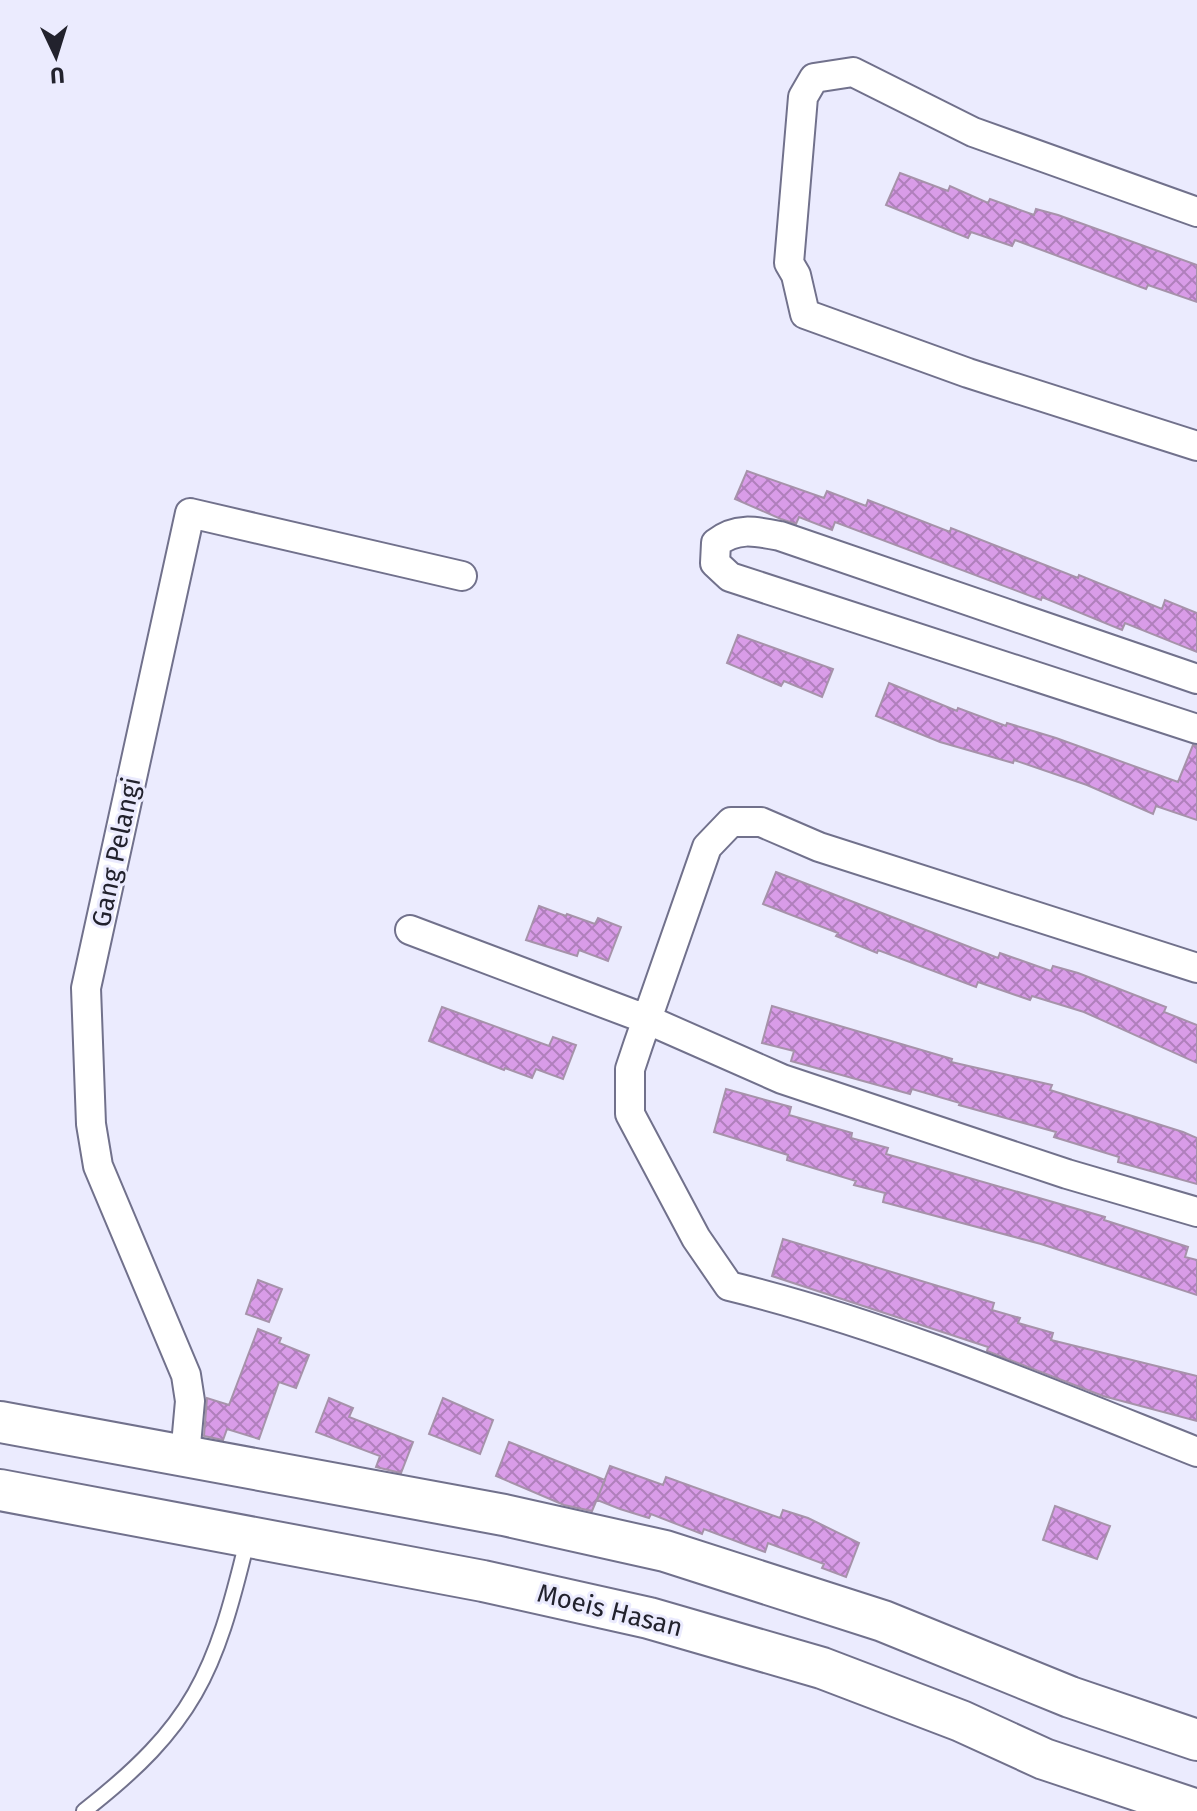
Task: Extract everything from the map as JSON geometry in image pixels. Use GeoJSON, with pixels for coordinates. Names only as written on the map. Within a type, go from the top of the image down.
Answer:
{"type":"FeatureCollection","features":[{"type":"Feature","properties":{"kind":"main road"},"geometry":{"type":"LineString","coordinates":[[0,1422],[504,1515],[665,1551],[883,1621],[1070,1697],[1197,1740]]}},
{"type":"Feature","properties":{"kind":"main road","name":"Moeis Hasan"},"geometry":{"type":"LineString","coordinates":[[0,1490],[483,1581],[649,1618],[822,1668],[961,1721],[1044,1759],[1197,1810]]}},
{"type":"Feature","properties":{"kind":"street"},"geometry":{"type":"LineString","coordinates":[[1197,212],[973,132],[853,72],[814,78],[803,97],[789,263],[796,275],[805,314],[968,373],[1197,446]]}},
{"type":"Feature","properties":{"kind":"street","name":"Gang Pelangi"},"geometry":{"type":"LineString","coordinates":[[185,1456],[190,1401],[186,1375],[98,1166],[91,1124],[86,988],[190,513],[462,576]]}},
{"type":"Feature","properties":{"kind":"street"},"geometry":{"type":"LineString","coordinates":[[1197,679],[780,536],[751,530],[729,533],[716,543],[715,563],[730,577],[1197,729]]}},
{"type":"Feature","properties":{"kind":"street"},"geometry":{"type":"LineString","coordinates":[[1197,968],[819,847],[761,822],[731,822],[707,847],[630,1069],[630,1114],[696,1238],[729,1286],[784,1299],[1009,1377],[1197,1452]]}},
{"type":"Feature","properties":{"kind":"street"},"geometry":{"type":"LineString","coordinates":[[410,930],[646,1019],[782,1079],[1067,1174],[1197,1212]]}},
{"type":"Feature","properties":{"kind":"lane"},"geometry":{"type":"LineString","coordinates":[[84,1811],[166,1740],[199,1692],[227,1625],[248,1537]]}},
{"type":"Feature","properties":{"kind":"building"},"geometry":{"type":"Polygon","coordinates":[[[900,173],[948,191],[950,186],[988,203],[990,199],[1034,215],[1036,209],[1058,215],[1197,265],[1197,302],[1148,285],[1146,289],[1015,240],[1012,246],[971,232],[968,238],[886,205],[900,173]]]}},
{"type":"Feature","properties":{"kind":"building"},"geometry":{"type":"Polygon","coordinates":[[[747,471],[824,498],[827,491],[866,506],[868,500],[950,532],[951,528],[1078,578],[1079,575],[1162,609],[1165,600],[1197,613],[1197,652],[1125,623],[1122,630],[1042,597],[1041,600],[835,522],[832,530],[799,517],[796,524],[781,519],[735,499],[747,471]]]}},
{"type":"Feature","properties":{"kind":"building"},"geometry":{"type":"Polygon","coordinates":[[[738,635],[833,669],[822,697],[784,681],[781,686],[727,663],[738,635]]]}},
{"type":"Feature","properties":{"kind":"building"},"geometry":{"type":"Polygon","coordinates":[[[889,683],[957,711],[958,708],[1006,726],[1007,723],[1056,738],[1178,782],[1193,745],[1197,746],[1197,820],[1156,806],[1153,814],[1087,785],[1014,760],[1013,763],[940,742],[876,716],[889,683]]]}},
{"type":"Feature","properties":{"kind":"building"},"geometry":{"type":"Polygon","coordinates":[[[776,872],[998,958],[1000,953],[1051,971],[1053,966],[1078,973],[1166,1007],[1164,1012],[1197,1025],[1197,1063],[1084,1012],[1032,996],[1030,1000],[978,982],[976,987],[878,950],[877,953],[836,936],[838,933],[763,904],[776,872]]]}},
{"type":"Feature","properties":{"kind":"building"},"geometry":{"type":"Polygon","coordinates":[[[539,906],[595,924],[598,918],[621,927],[608,961],[579,950],[577,956],[526,940],[539,906]]]}},
{"type":"Feature","properties":{"kind":"building"},"geometry":{"type":"Polygon","coordinates":[[[772,1006],[952,1059],[951,1062],[1052,1085],[1050,1090],[1183,1132],[1197,1138],[1197,1184],[1118,1162],[1119,1157],[1054,1137],[1056,1132],[912,1089],[910,1094],[791,1061],[794,1051],[762,1043],[772,1006]]]}},
{"type":"Feature","properties":{"kind":"building"},"geometry":{"type":"Polygon","coordinates":[[[442,1007],[549,1046],[553,1037],[576,1045],[563,1079],[536,1069],[532,1078],[429,1041],[442,1007]]]}},
{"type":"Feature","properties":{"kind":"building"},"geometry":{"type":"Polygon","coordinates":[[[726,1089],[791,1107],[789,1115],[852,1133],[851,1138],[888,1148],[886,1154],[1105,1217],[1104,1220],[1188,1247],[1185,1257],[1197,1260],[1197,1295],[1041,1244],[883,1202],[885,1193],[787,1160],[788,1155],[714,1132],[726,1089]]]}},
{"type":"Feature","properties":{"kind":"building"},"geometry":{"type":"Polygon","coordinates":[[[783,1239],[994,1303],[992,1310],[1020,1318],[1018,1323],[1053,1333],[1051,1340],[1197,1376],[1197,1421],[1103,1396],[987,1351],[988,1347],[772,1276],[783,1239]]]}},
{"type":"Feature","properties":{"kind":"building"},"geometry":{"type":"Polygon","coordinates":[[[258,1280],[282,1289],[269,1322],[246,1314],[258,1280]]]}},
{"type":"Feature","properties":{"kind":"building"},"geometry":{"type":"Polygon","coordinates":[[[258,1329],[281,1338],[279,1343],[309,1355],[296,1388],[279,1382],[259,1439],[227,1429],[223,1440],[204,1436],[207,1398],[229,1405],[258,1329]]]}},
{"type":"Feature","properties":{"kind":"building"},"geometry":{"type":"Polygon","coordinates":[[[329,1398],[353,1408],[349,1417],[413,1442],[401,1473],[376,1467],[380,1456],[316,1432],[329,1398]]]}},
{"type":"Feature","properties":{"kind":"building"},"geometry":{"type":"Polygon","coordinates":[[[443,1398],[493,1420],[480,1454],[429,1434],[443,1398]]]}},
{"type":"Feature","properties":{"kind":"building"},"geometry":{"type":"Polygon","coordinates":[[[509,1442],[605,1480],[592,1511],[564,1505],[496,1476],[509,1442]]]}},
{"type":"Feature","properties":{"kind":"building"},"geometry":{"type":"Polygon","coordinates":[[[610,1466],[663,1485],[666,1477],[780,1518],[783,1510],[808,1518],[859,1543],[846,1577],[822,1568],[824,1564],[768,1543],[765,1552],[704,1529],[702,1534],[651,1514],[649,1518],[597,1500],[610,1466]]]}},
{"type":"Feature","properties":{"kind":"building"},"geometry":{"type":"Polygon","coordinates":[[[1055,1506],[1110,1526],[1097,1559],[1043,1540],[1055,1506]]]}}]}
